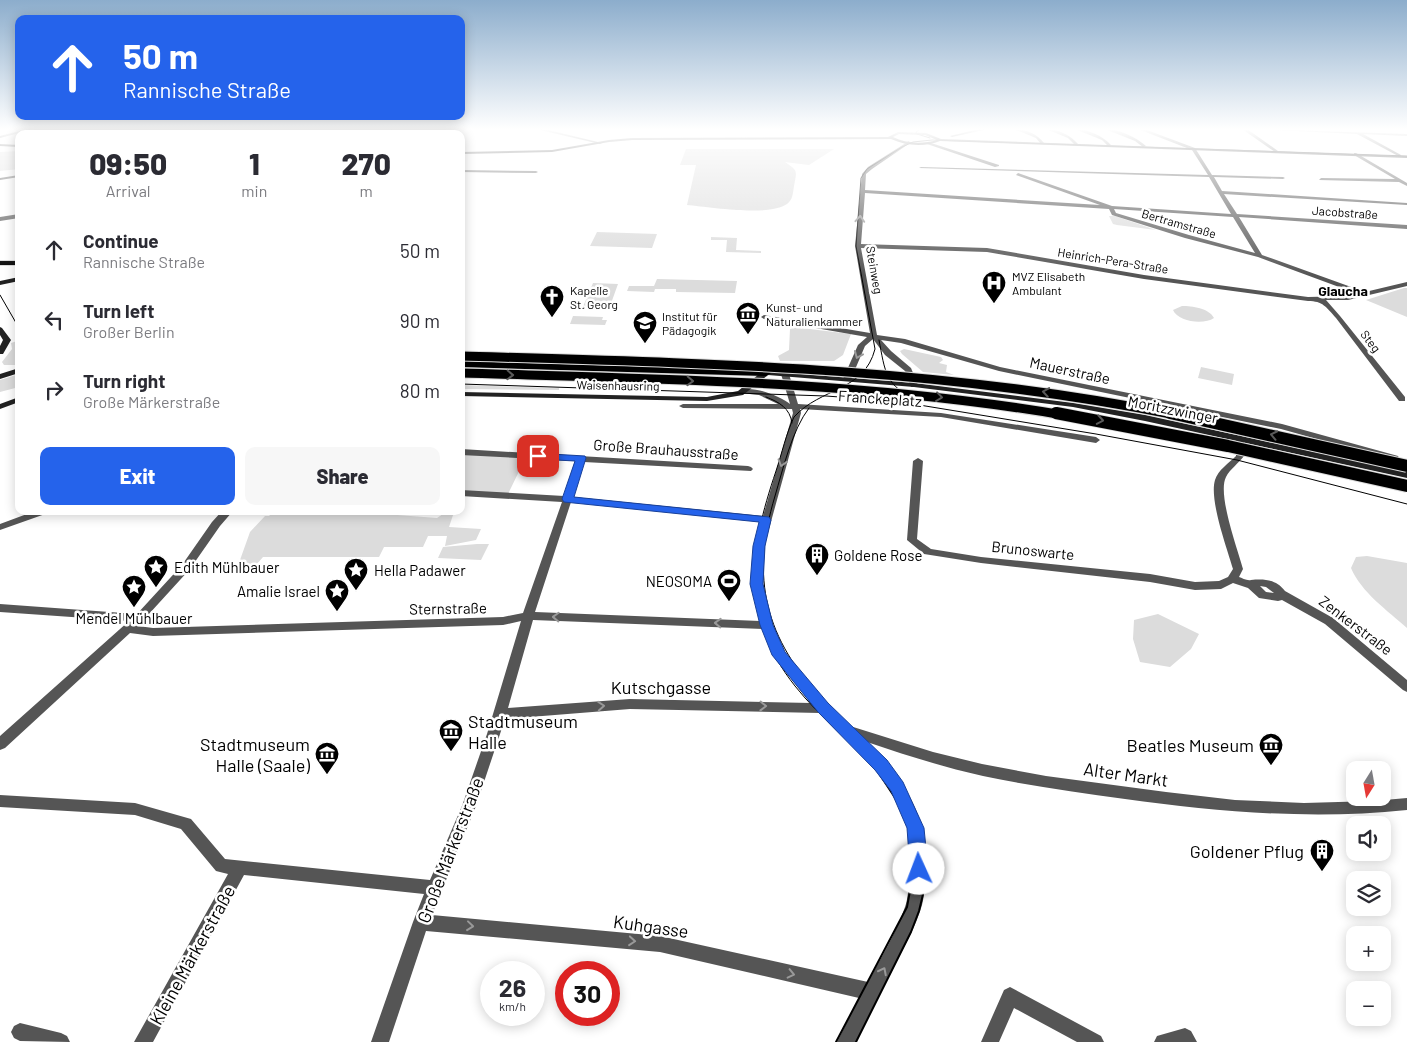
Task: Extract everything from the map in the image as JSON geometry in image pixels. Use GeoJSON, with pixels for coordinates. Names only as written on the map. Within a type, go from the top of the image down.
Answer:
{"type":"FeatureCollection","features":[{"type":"Feature","properties":{"kind":"main road"},"geometry":{"type":"LineString","coordinates":[[0,256],[15,256]]}},
{"type":"Feature","properties":{"kind":"main road"},"geometry":{"type":"LineString","coordinates":[[0,263],[15,263]]}},
{"type":"Feature","properties":{"kind":"main road"},"geometry":{"type":"LineString","coordinates":[[465,356],[808,368],[957,380],[1158,411],[1407,466]]}},
{"type":"Feature","properties":{"kind":"main road"},"geometry":{"type":"LineString","coordinates":[[465,364],[766,373]]}},
{"type":"Feature","properties":{"kind":"main road"},"geometry":{"type":"LineString","coordinates":[[465,373],[812,385],[927,396],[1056,413],[1168,432],[1407,486]]}},
{"type":"Feature","properties":{"kind":"street","name":"Steinweg"},"geometry":{"type":"LineString","coordinates":[[864,178],[858,246],[874,335]]}},
{"type":"Feature","properties":{"kind":"street","name":"Bertramstraße"},"geometry":{"type":"LineString","coordinates":[[1029,178],[1110,207],[1114,214],[1158,229],[1260,256],[1364,294]]}},
{"type":"Feature","properties":{"kind":"street"},"geometry":{"type":"LineString","coordinates":[[1212,178],[1260,256]]}},
{"type":"Feature","properties":{"kind":"street"},"geometry":{"type":"LineString","coordinates":[[1270,178],[1283,178]]}},
{"type":"Feature","properties":{"kind":"street"},"geometry":{"type":"LineString","coordinates":[[1395,178],[1407,185]]}},
{"type":"Feature","properties":{"kind":"street"},"geometry":{"type":"LineString","coordinates":[[1321,179],[1400,181]]}},
{"type":"Feature","properties":{"kind":"street","name":"Jacobstraße"},"geometry":{"type":"LineString","coordinates":[[862,191],[1407,227]]}},
{"type":"Feature","properties":{"kind":"street"},"geometry":{"type":"LineString","coordinates":[[1222,192],[1407,204]]}},
{"type":"Feature","properties":{"kind":"street"},"geometry":{"type":"LineString","coordinates":[[0,219],[15,217]]}},
{"type":"Feature","properties":{"kind":"street","name":"Heinrich-Pera-Straße"},"geometry":{"type":"LineString","coordinates":[[858,246],[987,250],[1135,276],[1270,295],[1319,299],[1348,298],[1407,284]]}},
{"type":"Feature","properties":{"kind":"street"},"geometry":{"type":"LineString","coordinates":[[0,282],[15,280]]}},
{"type":"Feature","properties":{"kind":"street","name":"Steg"},"geometry":{"type":"LineString","coordinates":[[1319,299],[1327,304],[1402,399]]}},
{"type":"Feature","properties":{"kind":"street"},"geometry":{"type":"LineString","coordinates":[[764,317],[874,335]]}},
{"type":"Feature","properties":{"kind":"street"},"geometry":{"type":"LineString","coordinates":[[0,329],[7,340],[0,352]]}},
{"type":"Feature","properties":{"kind":"street","name":"Franckeplatz"},"geometry":{"type":"LineString","coordinates":[[848,378],[862,345],[874,335],[888,353],[908,370],[914,385]]}},
{"type":"Feature","properties":{"kind":"street","name":"Mauerstraße"},"geometry":{"type":"LineString","coordinates":[[874,335],[902,341],[999,369],[1282,427],[1407,461]]}},
{"type":"Feature","properties":{"kind":"street"},"geometry":{"type":"LineString","coordinates":[[0,370],[15,369]]}},
{"type":"Feature","properties":{"kind":"street"},"geometry":{"type":"LineString","coordinates":[[0,376],[15,370]]}},
{"type":"Feature","properties":{"kind":"street","name":"Franckeplatz"},"geometry":{"type":"LineString","coordinates":[[766,373],[848,378],[939,388]]}},
{"type":"Feature","properties":{"kind":"street","name":"Waisenhausring"},"geometry":{"type":"LineString","coordinates":[[465,394],[707,399],[724,397],[743,391],[766,373]]}},
{"type":"Feature","properties":{"kind":"street"},"geometry":{"type":"LineString","coordinates":[[785,374],[792,396],[791,406]]}},
{"type":"Feature","properties":{"kind":"street","name":"Moritzzwinger"},"geometry":{"type":"LineString","coordinates":[[939,388],[1073,405],[1240,438],[1404,475]]}},
{"type":"Feature","properties":{"kind":"street"},"geometry":{"type":"LineString","coordinates":[[743,391],[772,397],[791,406]]}},
{"type":"Feature","properties":{"kind":"street"},"geometry":{"type":"LineString","coordinates":[[0,407],[15,401]]}},
{"type":"Feature","properties":{"kind":"street"},"geometry":{"type":"LineString","coordinates":[[683,406],[752,404],[791,406]]}},
{"type":"Feature","properties":{"kind":"street","name":"Franckeplatz"},"geometry":{"type":"LineString","coordinates":[[791,406],[941,413],[964,420]]}},
{"type":"Feature","properties":{"kind":"street","name":"Alter Markt"},"geometry":{"type":"LineString","coordinates":[[791,406],[797,413],[759,546],[757,584],[767,625],[779,655],[823,708],[890,776],[916,828],[919,869],[914,905],[846,1042]]}},
{"type":"Feature","properties":{"kind":"street"},"geometry":{"type":"LineString","coordinates":[[941,413],[950,422]]}},
{"type":"Feature","properties":{"kind":"street"},"geometry":{"type":"LineString","coordinates":[[941,413],[1096,440]]}},
{"type":"Feature","properties":{"kind":"street"},"geometry":{"type":"LineString","coordinates":[[1232,579],[1238,569],[1218,486],[1220,477],[1240,456],[1240,438]]}},
{"type":"Feature","properties":{"kind":"street","name":"Große Brauhausstraße"},"geometry":{"type":"LineString","coordinates":[[465,452],[748,469]]}},
{"type":"Feature","properties":{"kind":"street","name":"Große Märkerstraße"},"geometry":{"type":"LineString","coordinates":[[380,1042],[421,922],[469,806],[500,714],[528,616],[581,458]]}},
{"type":"Feature","properties":{"kind":"street","name":"Brunoswarte"},"geometry":{"type":"LineString","coordinates":[[918,461],[912,540],[928,552],[981,560],[1150,578],[1196,586],[1221,585],[1232,579]]}},
{"type":"Feature","properties":{"kind":"street"},"geometry":{"type":"LineString","coordinates":[[465,493],[568,499],[765,520]]}},
{"type":"Feature","properties":{"kind":"street"},"geometry":{"type":"LineString","coordinates":[[0,527],[34,515]]}},
{"type":"Feature","properties":{"kind":"street"},"geometry":{"type":"LineString","coordinates":[[0,744],[140,618],[186,567],[224,515]]}},
{"type":"Feature","properties":{"kind":"street","name":"Zenkerstraße"},"geometry":{"type":"LineString","coordinates":[[1232,579],[1252,585],[1256,582],[1267,583],[1278,588],[1281,594],[1329,621],[1407,687]]}},
{"type":"Feature","properties":{"kind":"street"},"geometry":{"type":"LineString","coordinates":[[0,608],[140,618]]}},
{"type":"Feature","properties":{"kind":"street","name":"Sternstraße"},"geometry":{"type":"LineString","coordinates":[[129,629],[153,632],[503,622],[528,616],[767,625]]}},
{"type":"Feature","properties":{"kind":"street","name":"Kutschgasse"},"geometry":{"type":"LineString","coordinates":[[500,714],[630,704],[823,708]]}},
{"type":"Feature","properties":{"kind":"street","name":"Alter Markt"},"geometry":{"type":"LineString","coordinates":[[846,730],[906,750],[971,768],[1010,776],[1163,798],[1252,807],[1367,809],[1407,804]]}},
{"type":"Feature","properties":{"kind":"street","name":"Kleine Märkerstraße"},"geometry":{"type":"LineString","coordinates":[[0,801],[135,809],[186,824],[221,866],[434,888]]}},
{"type":"Feature","properties":{"kind":"street","name":"Kleine Märkerstraße"},"geometry":{"type":"LineString","coordinates":[[143,1042],[240,867]]}},
{"type":"Feature","properties":{"kind":"street","name":"Kuhgasse"},"geometry":{"type":"LineString","coordinates":[[421,922],[660,944],[872,992]]}},
{"type":"Feature","properties":{"kind":"street"},"geometry":{"type":"LineString","coordinates":[[990,1042],[1010,996],[1095,1042]]}},
{"type":"Feature","properties":{"kind":"street"},"geometry":{"type":"LineString","coordinates":[[20,1032],[61,1042]]}},
{"type":"Feature","properties":{"kind":"street"},"geometry":{"type":"LineString","coordinates":[[1163,1042],[1185,1037],[1188,1042]]}},
{"type":"Feature","properties":{"kind":"shaded area"},"geometry":{"type":"Polygon","coordinates":[[[693,178],[795,178],[790,200],[787,204],[778,208],[753,211],[687,205],[693,178]]]}},
{"type":"Feature","properties":{"kind":"shaded area"},"geometry":{"type":"Polygon","coordinates":[[[1109,216],[1115,216],[1156,230],[1113,224],[1109,216]]]}},
{"type":"Feature","properties":{"kind":"shaded area"},"geometry":{"type":"Polygon","coordinates":[[[597,232],[657,234],[652,248],[590,246],[597,232]]]}},
{"type":"Feature","properties":{"kind":"shaded area"},"geometry":{"type":"Polygon","coordinates":[[[711,237],[737,238],[736,250],[761,251],[761,253],[726,252],[727,240],[711,240],[711,237]]]}},
{"type":"Feature","properties":{"kind":"shaded area"},"geometry":{"type":"Polygon","coordinates":[[[657,279],[737,281],[735,293],[676,292],[676,289],[655,289],[654,292],[627,291],[629,286],[654,286],[657,279]]]}},
{"type":"Feature","properties":{"kind":"shaded area"},"geometry":{"type":"Polygon","coordinates":[[[593,283],[618,284],[609,309],[582,309],[593,283]]]}},
{"type":"Feature","properties":{"kind":"shaded area"},"geometry":{"type":"Polygon","coordinates":[[[1407,288],[1407,317],[1366,300],[1407,288]]]}},
{"type":"Feature","properties":{"kind":"shaded area"},"geometry":{"type":"Polygon","coordinates":[[[1182,306],[1204,310],[1214,318],[1198,322],[1186,320],[1173,310],[1182,306]]]}},
{"type":"Feature","properties":{"kind":"shaded area"},"geometry":{"type":"Polygon","coordinates":[[[573,316],[603,317],[602,320],[607,320],[605,325],[570,324],[573,316]]]}},
{"type":"Feature","properties":{"kind":"shaded area"},"geometry":{"type":"Polygon","coordinates":[[[793,327],[851,334],[843,355],[834,361],[780,361],[778,356],[789,350],[790,329],[793,327]]]}},
{"type":"Feature","properties":{"kind":"shaded area"},"geometry":{"type":"Polygon","coordinates":[[[15,342],[15,365],[4,365],[2,362],[12,349],[11,343],[15,342]]]}},
{"type":"Feature","properties":{"kind":"shaded area"},"geometry":{"type":"Polygon","coordinates":[[[904,349],[941,357],[943,360],[939,363],[947,365],[946,372],[954,375],[923,372],[902,354],[900,351],[904,349]]]}},
{"type":"Feature","properties":{"kind":"shaded area"},"geometry":{"type":"Polygon","coordinates":[[[1201,367],[1234,374],[1232,385],[1198,378],[1201,367]]]}},
{"type":"Feature","properties":{"kind":"shaded area"},"geometry":{"type":"Polygon","coordinates":[[[15,375],[15,388],[0,392],[0,380],[15,375]]]}},
{"type":"Feature","properties":{"kind":"shaded area"},"geometry":{"type":"Polygon","coordinates":[[[465,385],[559,388],[559,390],[465,389],[465,385]]]}},
{"type":"Feature","properties":{"kind":"shaded area"},"geometry":{"type":"Polygon","coordinates":[[[465,452],[527,455],[507,496],[465,493],[465,452]]]}},
{"type":"Feature","properties":{"kind":"shaded area"},"geometry":{"type":"Polygon","coordinates":[[[397,515],[437,518],[442,515],[453,515],[449,527],[481,529],[476,540],[445,546],[447,536],[428,536],[423,547],[384,547],[379,557],[263,557],[251,571],[230,572],[240,560],[250,532],[265,516],[397,515]]]}},
{"type":"Feature","properties":{"kind":"shaded area"},"geometry":{"type":"Polygon","coordinates":[[[489,544],[481,560],[438,558],[443,547],[489,544]]]}},
{"type":"Feature","properties":{"kind":"shaded area"},"geometry":{"type":"Polygon","coordinates":[[[1367,556],[1407,563],[1407,628],[1376,601],[1355,577],[1351,568],[1356,557],[1367,556]]]}},
{"type":"Feature","properties":{"kind":"shaded area"},"geometry":{"type":"Polygon","coordinates":[[[1158,614],[1199,634],[1191,649],[1170,667],[1140,662],[1133,639],[1134,620],[1158,614]]]}},
{"type":"Feature","properties":{"kind":"tram line"},"geometry":{"type":"LineString","coordinates":[[824,396],[852,382],[862,374],[875,349],[856,246],[861,178]]}},
{"type":"Feature","properties":{"kind":"tram line"},"geometry":{"type":"LineString","coordinates":[[0,295],[15,321]]}},
{"type":"Feature","properties":{"kind":"tram line"},"geometry":{"type":"LineString","coordinates":[[879,340],[888,377],[898,389],[917,399]]}},
{"type":"Feature","properties":{"kind":"tram line"},"geometry":{"type":"LineString","coordinates":[[465,384],[824,396]]}},
{"type":"Feature","properties":{"kind":"tram line"},"geometry":{"type":"LineString","coordinates":[[792,422],[794,417],[805,407],[824,396]]}},
{"type":"Feature","properties":{"kind":"tram line"},"geometry":{"type":"LineString","coordinates":[[824,396],[895,401],[1096,434],[1237,460],[1407,504]]}},
{"type":"Feature","properties":{"kind":"tram line"},"geometry":{"type":"LineString","coordinates":[[766,397],[783,406],[789,413],[792,422]]}},
{"type":"Feature","properties":{"kind":"tram line"},"geometry":{"type":"LineString","coordinates":[[809,408],[798,427],[789,450],[768,526],[764,554],[764,581],[768,606],[776,630],[788,654],[804,678],[860,737],[893,776]]}},
{"type":"Feature","properties":{"kind":"tram line"},"geometry":{"type":"LineString","coordinates":[[792,422],[760,528],[755,555],[754,582],[757,608],[765,634],[777,660],[795,686],[881,776]]}},
{"type":"Feature","properties":{"kind":"tram line"},"geometry":{"type":"LineString","coordinates":[[836,1042],[907,907],[914,869],[912,837],[903,810],[880,775]]}},
{"type":"Feature","properties":{"kind":"tram line"},"geometry":{"type":"LineString","coordinates":[[856,1042],[911,932],[924,890],[922,839],[908,798],[892,775]]}},
{"type":"Feature","properties":{"kind":"place","name":"MVZ Elisabeth Ambulant"},"geometry":{"type":"Point","coordinates":[994,304]}},
{"type":"Feature","properties":{"kind":"place","name":"Kapelle St. Georg"},"geometry":{"type":"Point","coordinates":[552,318]}},
{"type":"Feature","properties":{"kind":"place","name":"Kunst- und Naturalienkammer"},"geometry":{"type":"Point","coordinates":[748,335]}},
{"type":"Feature","properties":{"kind":"place","name":"Institut für Pädagogik"},"geometry":{"type":"Point","coordinates":[645,344]}},
{"type":"Feature","properties":{"kind":"place","name":"Goldene Rose"},"geometry":{"type":"Point","coordinates":[817,576]}},
{"type":"Feature","properties":{"kind":"place","name":"Edith Mühlbauer"},"geometry":{"type":"Point","coordinates":[156,588]}},
{"type":"Feature","properties":{"kind":"place","name":"Hella Padawer"},"geometry":{"type":"Point","coordinates":[356,591]}},
{"type":"Feature","properties":{"kind":"place","name":"NEOSOMA"},"geometry":{"type":"Point","coordinates":[729,602]}},
{"type":"Feature","properties":{"kind":"place","name":"Mendel Mühlbauer"},"geometry":{"type":"Point","coordinates":[134,608]}},
{"type":"Feature","properties":{"kind":"place","name":"Amalie Israel"},"geometry":{"type":"Point","coordinates":[337,612]}},
{"type":"Feature","properties":{"kind":"place","name":"Stadtmuseum Halle"},"geometry":{"type":"Point","coordinates":[451,752]}},
{"type":"Feature","properties":{"kind":"place","name":"Beatles Museum"},"geometry":{"type":"Point","coordinates":[1271,766]}},
{"type":"Feature","properties":{"kind":"place","name":"Stadtmuseum Halle (Saale)"},"geometry":{"type":"Point","coordinates":[327,775]}},
{"type":"Feature","properties":{"kind":"place","name":"Goldener Pflug"},"geometry":{"type":"Point","coordinates":[1322,872]}},
{"type":"Feature","properties":{"kind":"district","name":"Glaucha"},"geometry":{"type":"Point","coordinates":[1343,290]}},
{"type":"Feature","properties":{"kind":"route"},"geometry":{"type":"LineString","coordinates":[[538,456],[581,458],[568,499],[765,520],[759,546],[757,584],[767,625],[779,655],[823,708],[890,776],[916,828],[919,869]]}}]}
